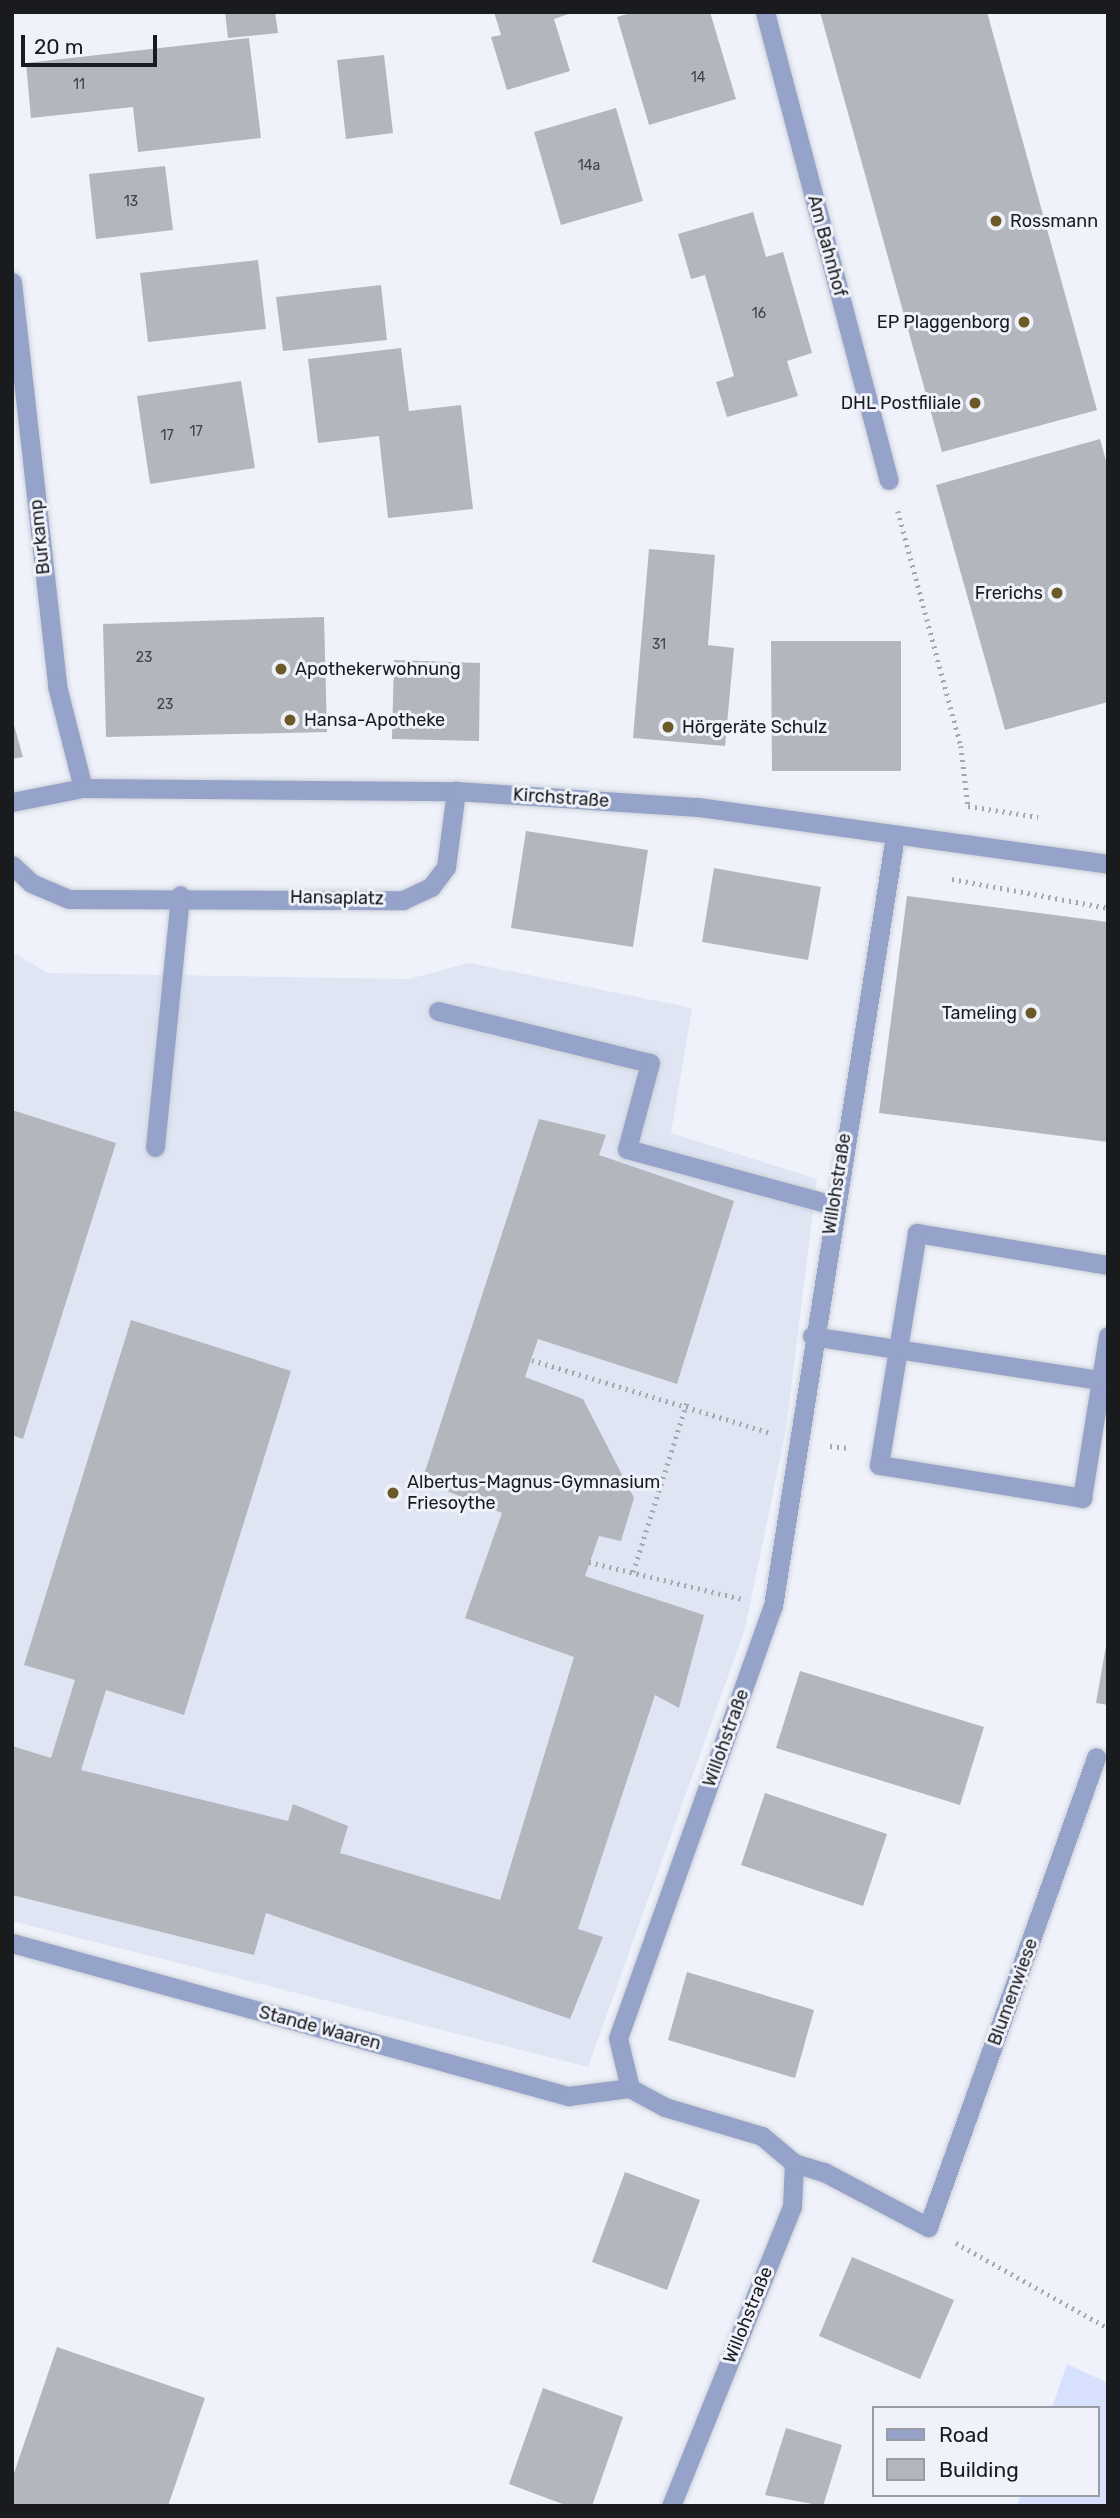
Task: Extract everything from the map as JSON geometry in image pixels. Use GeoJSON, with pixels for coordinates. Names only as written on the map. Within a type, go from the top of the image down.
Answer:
{"type":"FeatureCollection","features":[{"type":"Feature","properties":{"kind":"street","name":"Am Bahnhof"},"geometry":{"type":"LineString","coordinates":[[765,12],[890,480]]}},
{"type":"Feature","properties":{"kind":"street","name":"Burkamp"},"geometry":{"type":"LineString","coordinates":[[12,282],[57,686],[83,788]]}},
{"type":"Feature","properties":{"kind":"street","name":"Kirchstraße"},"geometry":{"type":"LineString","coordinates":[[12,803],[83,788],[456,791],[698,807],[1108,864]]}},
{"type":"Feature","properties":{"kind":"street","name":"Hansaplatz"},"geometry":{"type":"LineString","coordinates":[[12,865],[31,883],[69,899],[180,895],[403,900],[431,887],[446,867],[456,791]]}},
{"type":"Feature","properties":{"kind":"street","name":"Willohstraße"},"geometry":{"type":"LineString","coordinates":[[629,2088],[618,2038],[773,1606],[799,1443],[812,1336],[895,836]]}},
{"type":"Feature","properties":{"kind":"street"},"geometry":{"type":"LineString","coordinates":[[155,1147],[180,895]]}},
{"type":"Feature","properties":{"kind":"street"},"geometry":{"type":"LineString","coordinates":[[438,1011],[650,1063],[627,1149],[833,1205]]}},
{"type":"Feature","properties":{"kind":"street"},"geometry":{"type":"LineString","coordinates":[[1108,1265],[917,1233],[879,1465],[1082,1498],[1108,1336]]}},
{"type":"Feature","properties":{"kind":"street"},"geometry":{"type":"LineString","coordinates":[[812,1336],[1101,1380]]}},
{"type":"Feature","properties":{"kind":"street","name":"Blumenwiese"},"geometry":{"type":"LineString","coordinates":[[928,2227],[1096,1757]]}},
{"type":"Feature","properties":{"kind":"street","name":"Stande Waaren"},"geometry":{"type":"LineString","coordinates":[[12,1942],[568,2096],[629,2088]]}},
{"type":"Feature","properties":{"kind":"street"},"geometry":{"type":"LineString","coordinates":[[629,2088],[665,2107],[762,2136],[794,2164],[824,2172],[928,2227]]}},
{"type":"Feature","properties":{"kind":"street","name":"Willohstraße"},"geometry":{"type":"LineString","coordinates":[[671,2506],[792,2207],[794,2164]]}},
{"type":"Feature","properties":{"kind":"path"},"geometry":{"type":"LineString","coordinates":[[890,480],[961,747],[968,806]]}},
{"type":"Feature","properties":{"kind":"path"},"geometry":{"type":"LineString","coordinates":[[944,878],[1108,908]]}},
{"type":"Feature","properties":{"kind":"path"},"geometry":{"type":"LineString","coordinates":[[532,1360],[687,1402],[799,1443],[882,1452]]}},
{"type":"Feature","properties":{"kind":"path"},"geometry":{"type":"LineString","coordinates":[[633,1572],[687,1402]]}},
{"type":"Feature","properties":{"kind":"path"},"geometry":{"type":"LineString","coordinates":[[589,1562],[773,1606]]}},
{"type":"Feature","properties":{"kind":"path"},"geometry":{"type":"LineString","coordinates":[[928,2227],[1108,2328]]}},
{"type":"Feature","properties":{"kind":"shaded area","name":"Albertus-Magnus-Gymnasium Friesoythe"},"geometry":{"type":"Polygon","coordinates":[[[12,952],[48,973],[409,979],[469,963],[692,1008],[671,1133],[817,1179],[786,1429],[745,1629],[588,2067],[12,1921],[12,952]]]}},
{"type":"Feature","properties":{"kind":"shaded area"},"geometry":{"type":"Polygon","coordinates":[[[1067,2364],[1108,2383],[1108,2506],[1017,2506],[1020,2497],[1099,2497],[1099,2406],[1053,2406],[1067,2364]]]}},
{"type":"Feature","properties":{"kind":"building"},"geometry":{"type":"Polygon","coordinates":[[[225,12],[275,12],[278,33],[228,38],[225,12]]]}},
{"type":"Feature","properties":{"kind":"building"},"geometry":{"type":"Polygon","coordinates":[[[494,12],[574,12],[554,19],[570,71],[507,90],[491,37],[501,35],[494,12]]]}},
{"type":"Feature","properties":{"kind":"building"},"geometry":{"type":"Polygon","coordinates":[[[634,12],[710,12],[736,99],[649,125],[617,17],[634,12]]]}},
{"type":"Feature","properties":{"kind":"building"},"geometry":{"type":"Polygon","coordinates":[[[820,12],[987,12],[1097,410],[942,452],[820,12]]]}},
{"type":"Feature","properties":{"kind":"building"},"geometry":{"type":"Polygon","coordinates":[[[249,38],[261,138],[138,152],[133,107],[31,118],[26,63],[249,38]]]}},
{"type":"Feature","properties":{"kind":"building"},"geometry":{"type":"Polygon","coordinates":[[[384,55],[393,133],[346,139],[337,60],[384,55]]]}},
{"type":"Feature","properties":{"kind":"building"},"geometry":{"type":"Polygon","coordinates":[[[616,108],[643,201],[561,225],[534,132],[616,108]]]}},
{"type":"Feature","properties":{"kind":"building"},"geometry":{"type":"Polygon","coordinates":[[[165,166],[173,230],[96,239],[89,174],[165,166]]]}},
{"type":"Feature","properties":{"kind":"building"},"geometry":{"type":"Polygon","coordinates":[[[753,212],[766,257],[783,252],[812,353],[787,361],[798,396],[727,417],[716,382],[734,376],[705,275],[691,279],[678,234],[753,212]]]}},
{"type":"Feature","properties":{"kind":"building"},"geometry":{"type":"Polygon","coordinates":[[[258,260],[266,329],[148,342],[140,273],[258,260]]]}},
{"type":"Feature","properties":{"kind":"building"},"geometry":{"type":"Polygon","coordinates":[[[381,285],[387,340],[283,351],[276,297],[381,285]]]}},
{"type":"Feature","properties":{"kind":"building"},"geometry":{"type":"Polygon","coordinates":[[[401,348],[409,411],[461,405],[473,509],[388,518],[379,436],[318,443],[308,359],[401,348]]]}},
{"type":"Feature","properties":{"kind":"building"},"geometry":{"type":"Polygon","coordinates":[[[241,381],[255,468],[150,484],[137,396],[241,381]]]}},
{"type":"Feature","properties":{"kind":"building"},"geometry":{"type":"Polygon","coordinates":[[[1100,439],[1108,468],[1108,702],[1005,730],[936,485],[1100,439]]]}},
{"type":"Feature","properties":{"kind":"building"},"geometry":{"type":"Polygon","coordinates":[[[649,549],[715,555],[708,645],[734,648],[725,746],[633,738],[649,549]]]}},
{"type":"Feature","properties":{"kind":"building"},"geometry":{"type":"Polygon","coordinates":[[[324,617],[327,732],[106,737],[103,624],[324,617]]]}},
{"type":"Feature","properties":{"kind":"building"},"geometry":{"type":"Polygon","coordinates":[[[771,641],[901,641],[901,771],[772,771],[771,641]]]}},
{"type":"Feature","properties":{"kind":"building"},"geometry":{"type":"Polygon","coordinates":[[[394,660],[480,663],[479,741],[392,739],[394,660]]]}},
{"type":"Feature","properties":{"kind":"building"},"geometry":{"type":"Polygon","coordinates":[[[12,718],[23,757],[12,759],[12,718]]]}},
{"type":"Feature","properties":{"kind":"building"},"geometry":{"type":"Polygon","coordinates":[[[526,831],[648,850],[633,947],[511,928],[526,831]]]}},
{"type":"Feature","properties":{"kind":"building"},"geometry":{"type":"Polygon","coordinates":[[[714,868],[821,887],[808,960],[702,942],[714,868]]]}},
{"type":"Feature","properties":{"kind":"building"},"geometry":{"type":"Polygon","coordinates":[[[907,896],[1108,922],[1108,1142],[879,1113],[907,896]]]}},
{"type":"Feature","properties":{"kind":"building"},"geometry":{"type":"Polygon","coordinates":[[[12,1110],[116,1143],[23,1439],[12,1435],[12,1110]]]}},
{"type":"Feature","properties":{"kind":"building"},"geometry":{"type":"Polygon","coordinates":[[[539,1119],[606,1135],[599,1155],[734,1201],[677,1384],[538,1339],[525,1377],[583,1399],[634,1498],[621,1541],[599,1536],[585,1576],[704,1615],[679,1708],[655,1695],[578,1929],[603,1937],[570,2019],[266,1913],[254,1955],[12,1895],[12,1746],[51,1758],[75,1680],[24,1665],[131,1320],[291,1371],[184,1715],[106,1690],[81,1770],[288,1821],[293,1804],[348,1826],[340,1853],[500,1900],[574,1657],[465,1618],[502,1513],[422,1481],[539,1119]]]}},
{"type":"Feature","properties":{"kind":"building"},"geometry":{"type":"Polygon","coordinates":[[[1108,1646],[1108,1705],[1096,1703],[1108,1646]]]}},
{"type":"Feature","properties":{"kind":"building"},"geometry":{"type":"Polygon","coordinates":[[[800,1671],[984,1727],[960,1805],[776,1748],[800,1671]]]}},
{"type":"Feature","properties":{"kind":"building"},"geometry":{"type":"Polygon","coordinates":[[[765,1793],[887,1834],[863,1906],[741,1865],[765,1793]]]}},
{"type":"Feature","properties":{"kind":"building"},"geometry":{"type":"Polygon","coordinates":[[[687,1972],[814,2010],[795,2078],[668,2040],[687,1972]]]}},
{"type":"Feature","properties":{"kind":"building"},"geometry":{"type":"Polygon","coordinates":[[[625,2172],[700,2200],[667,2290],[592,2262],[625,2172]]]}},
{"type":"Feature","properties":{"kind":"building"},"geometry":{"type":"Polygon","coordinates":[[[852,2257],[954,2300],[920,2379],[819,2336],[852,2257]]]}},
{"type":"Feature","properties":{"kind":"building"},"geometry":{"type":"Polygon","coordinates":[[[57,2347],[205,2398],[168,2506],[12,2506],[12,2479],[57,2347]]]}},
{"type":"Feature","properties":{"kind":"building"},"geometry":{"type":"Polygon","coordinates":[[[543,2388],[623,2417],[592,2506],[568,2506],[509,2484],[543,2388]]]}},
{"type":"Feature","properties":{"kind":"building"},"geometry":{"type":"Polygon","coordinates":[[[786,2428],[842,2445],[823,2506],[765,2495],[786,2428]]]}},
{"type":"Feature","properties":{"kind":"place","name":"Rossmann"},"geometry":{"type":"Point","coordinates":[996,221]}},
{"type":"Feature","properties":{"kind":"place","name":"EP Plaggenborg"},"geometry":{"type":"Point","coordinates":[1024,322]}},
{"type":"Feature","properties":{"kind":"place","name":"DHL Postfiliale"},"geometry":{"type":"Point","coordinates":[975,403]}},
{"type":"Feature","properties":{"kind":"place","name":"Frerichs"},"geometry":{"type":"Point","coordinates":[1057,593]}},
{"type":"Feature","properties":{"kind":"place","name":"Apothekerwohnung"},"geometry":{"type":"Point","coordinates":[281,669]}},
{"type":"Feature","properties":{"kind":"place","name":"Hansa-Apotheke"},"geometry":{"type":"Point","coordinates":[290,720]}},
{"type":"Feature","properties":{"kind":"place","name":"Hörgeräte Schulz"},"geometry":{"type":"Point","coordinates":[668,727]}},
{"type":"Feature","properties":{"kind":"place","name":"Tameling"},"geometry":{"type":"Point","coordinates":[1031,1013]}},
{"type":"Feature","properties":{"kind":"place","name":"Albertus-Magnus-Gymnasium Friesoythe"},"geometry":{"type":"Point","coordinates":[393,1493]}}]}
